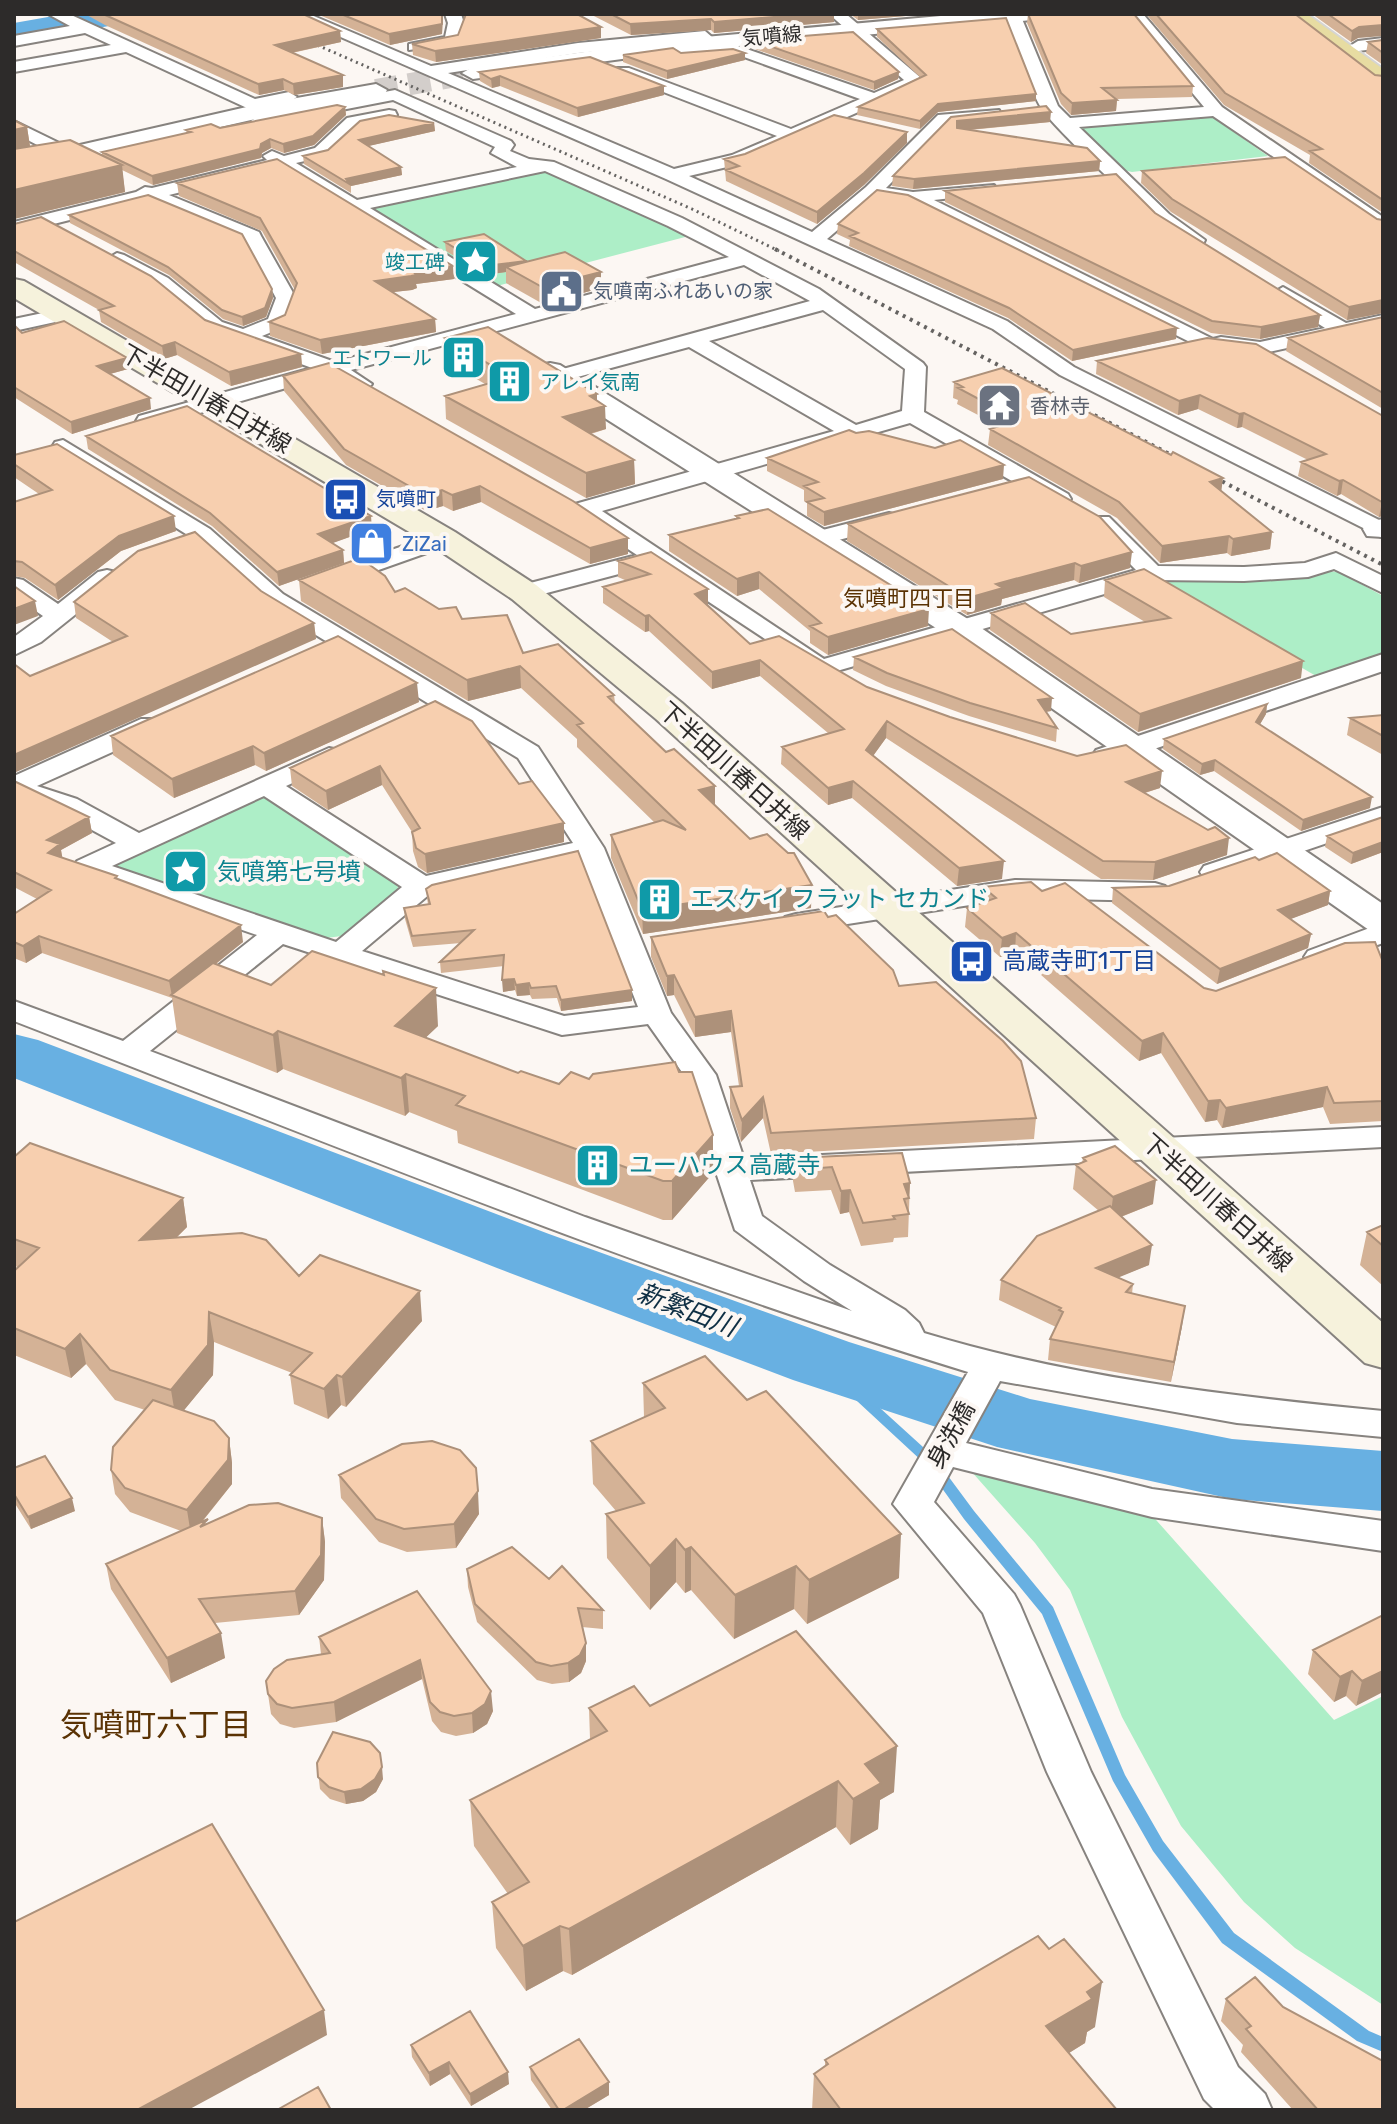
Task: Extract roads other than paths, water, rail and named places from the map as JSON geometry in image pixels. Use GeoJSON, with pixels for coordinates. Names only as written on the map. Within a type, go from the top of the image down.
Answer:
{"type":"FeatureCollection","features":[{"type":"Feature","properties":{"kind":"highway"},"geometry":{"type":"LineString","coordinates":[[1293,14],[1383,79]]}},
{"type":"Feature","properties":{"kind":"highway"},"geometry":{"type":"LineString","coordinates":[[1314,14],[1383,65]]}},
{"type":"Feature","properties":{"kind":"main road","name":"下半田川春日井線"},"geometry":{"type":"LineString","coordinates":[[14,287],[444,539],[524,592],[669,711],[1383,1351]]}},
{"type":"Feature","properties":{"kind":"street"},"geometry":{"type":"LineString","coordinates":[[296,14],[431,71],[468,78],[1000,325],[1067,371],[1381,529]]}},
{"type":"Feature","properties":{"kind":"street"},"geometry":{"type":"LineString","coordinates":[[384,53],[452,40],[456,23],[453,14]]}},
{"type":"Feature","properties":{"kind":"street"},"geometry":{"type":"LineString","coordinates":[[672,175],[738,159],[915,81],[837,14]]}},
{"type":"Feature","properties":{"kind":"street"},"geometry":{"type":"LineString","coordinates":[[1135,14],[1216,111],[1383,225]]}},
{"type":"Feature","properties":{"kind":"street"},"geometry":{"type":"LineString","coordinates":[[1019,15],[1043,109],[1067,123],[1162,218],[1210,248]]}},
{"type":"Feature","properties":{"kind":"street","name":"気噴線"},"geometry":{"type":"LineString","coordinates":[[468,78],[559,58],[1019,15]]}},
{"type":"Feature","properties":{"kind":"street"},"geometry":{"type":"LineString","coordinates":[[14,26],[61,16],[253,104],[379,90],[424,108],[505,145],[500,153],[526,164],[548,166],[675,222],[826,303],[916,367],[913,415]]}},
{"type":"Feature","properties":{"kind":"street"},"geometry":{"type":"LineString","coordinates":[[672,19],[718,42],[873,98]]}},
{"type":"Feature","properties":{"kind":"street"},"geometry":{"type":"LineString","coordinates":[[14,41],[86,28]]}},
{"type":"Feature","properties":{"kind":"street"},"geometry":{"type":"LineString","coordinates":[[600,28],[627,43]]}},
{"type":"Feature","properties":{"kind":"street"},"geometry":{"type":"LineString","coordinates":[[431,71],[627,43],[718,42]]}},
{"type":"Feature","properties":{"kind":"street"},"geometry":{"type":"LineString","coordinates":[[468,78],[718,42]]}},
{"type":"Feature","properties":{"kind":"street"},"geometry":{"type":"LineString","coordinates":[[1358,46],[1383,43]]}},
{"type":"Feature","properties":{"kind":"street"},"geometry":{"type":"LineString","coordinates":[[14,67],[127,47]]}},
{"type":"Feature","properties":{"kind":"street"},"geometry":{"type":"LineString","coordinates":[[598,61],[791,135]]}},
{"type":"Feature","properties":{"kind":"street"},"geometry":{"type":"LineString","coordinates":[[233,135],[220,129],[379,90]]}},
{"type":"Feature","properties":{"kind":"street"},"geometry":{"type":"LineString","coordinates":[[14,167],[251,113],[379,90]]}},
{"type":"Feature","properties":{"kind":"street"},"geometry":{"type":"LineString","coordinates":[[14,228],[321,152],[353,122],[424,108]]}},
{"type":"Feature","properties":{"kind":"street"},"geometry":{"type":"LineString","coordinates":[[1067,123],[1216,111]]}},
{"type":"Feature","properties":{"kind":"street"},"geometry":{"type":"LineString","coordinates":[[815,239],[872,191],[916,137],[944,119],[1005,113]]}},
{"type":"Feature","properties":{"kind":"street"},"geometry":{"type":"LineString","coordinates":[[832,118],[863,124]]}},
{"type":"Feature","properties":{"kind":"street"},"geometry":{"type":"LineString","coordinates":[[14,126],[150,194],[252,236],[286,298],[277,323],[244,336]]}},
{"type":"Feature","properties":{"kind":"street"},"geometry":{"type":"LineString","coordinates":[[258,148],[532,315]]}},
{"type":"Feature","properties":{"kind":"street"},"geometry":{"type":"LineString","coordinates":[[1258,163],[1289,160]]}},
{"type":"Feature","properties":{"kind":"street"},"geometry":{"type":"LineString","coordinates":[[354,206],[548,166]]}},
{"type":"Feature","properties":{"kind":"street"},"geometry":{"type":"LineString","coordinates":[[1091,179],[1151,173]]}},
{"type":"Feature","properties":{"kind":"street"},"geometry":{"type":"LineString","coordinates":[[872,191],[913,197],[1002,188]]}},
{"type":"Feature","properties":{"kind":"street"},"geometry":{"type":"LineString","coordinates":[[913,197],[1205,342]]}},
{"type":"Feature","properties":{"kind":"street"},"geometry":{"type":"LineString","coordinates":[[1353,204],[1383,201]]}},
{"type":"Feature","properties":{"kind":"street"},"geometry":{"type":"LineString","coordinates":[[45,220],[71,234]]}},
{"type":"Feature","properties":{"kind":"street"},"geometry":{"type":"LineString","coordinates":[[97,248],[161,282],[215,326],[333,368],[375,391]]}},
{"type":"Feature","properties":{"kind":"street"},"geometry":{"type":"LineString","coordinates":[[122,428],[210,401],[745,259]]}},
{"type":"Feature","properties":{"kind":"street"},"geometry":{"type":"LineString","coordinates":[[1263,281],[1342,329]]}},
{"type":"Feature","properties":{"kind":"street"},"geometry":{"type":"LineString","coordinates":[[559,376],[826,303]]}},
{"type":"Feature","properties":{"kind":"street"},"geometry":{"type":"LineString","coordinates":[[14,325],[62,315]]}},
{"type":"Feature","properties":{"kind":"street"},"geometry":{"type":"LineString","coordinates":[[1174,348],[1205,342],[1260,348],[1383,321]]}},
{"type":"Feature","properties":{"kind":"street"},"geometry":{"type":"LineString","coordinates":[[481,329],[959,628],[1383,922]]}},
{"type":"Feature","properties":{"kind":"street"},"geometry":{"type":"LineString","coordinates":[[692,340],[851,431]]}},
{"type":"Feature","properties":{"kind":"street"},"geometry":{"type":"LineString","coordinates":[[1260,348],[1287,364]]}},
{"type":"Feature","properties":{"kind":"street"},"geometry":{"type":"LineString","coordinates":[[1067,371],[1098,364]]}},
{"type":"Feature","properties":{"kind":"street"},"geometry":{"type":"LineString","coordinates":[[850,681],[823,667],[576,505],[711,472],[913,415],[1108,526],[1152,573]]}},
{"type":"Feature","properties":{"kind":"street"},"geometry":{"type":"LineString","coordinates":[[93,437],[51,450],[202,534],[274,599],[528,753],[590,848],[656,1014],[700,1075],[747,1222],[817,1273],[892,1319],[921,1345]]}},
{"type":"Feature","properties":{"kind":"street"},"geometry":{"type":"LineString","coordinates":[[1001,490],[1031,482]]}},
{"type":"Feature","properties":{"kind":"street"},"geometry":{"type":"LineString","coordinates":[[819,538],[910,514]]}},
{"type":"Feature","properties":{"kind":"street"},"geometry":{"type":"LineString","coordinates":[[174,544],[202,534]]}},
{"type":"Feature","properties":{"kind":"street"},"geometry":{"type":"LineString","coordinates":[[274,599],[444,539]]}},
{"type":"Feature","properties":{"kind":"street"},"geometry":{"type":"LineString","coordinates":[[524,592],[656,557]]}},
{"type":"Feature","properties":{"kind":"street"},"geometry":{"type":"LineString","coordinates":[[14,647],[60,616],[131,558]]}},
{"type":"Feature","properties":{"kind":"street"},"geometry":{"type":"LineString","coordinates":[[823,667],[1152,573],[1244,574],[1308,570],[1336,560],[1383,586]]}},
{"type":"Feature","properties":{"kind":"street"},"geometry":{"type":"LineString","coordinates":[[14,585],[60,616]]}},
{"type":"Feature","properties":{"kind":"street"},"geometry":{"type":"LineString","coordinates":[[312,653],[340,640]]}},
{"type":"Feature","properties":{"kind":"street"},"geometry":{"type":"LineString","coordinates":[[1083,761],[1383,662]]}},
{"type":"Feature","properties":{"kind":"street"},"geometry":{"type":"LineString","coordinates":[[417,716],[444,703]]}},
{"type":"Feature","properties":{"kind":"street"},"geometry":{"type":"LineString","coordinates":[[14,786],[170,716]]}},
{"type":"Feature","properties":{"kind":"street"},"geometry":{"type":"LineString","coordinates":[[348,747],[87,867],[562,1026],[656,1014]]}},
{"type":"Feature","properties":{"kind":"street"},"geometry":{"type":"LineString","coordinates":[[265,785],[421,886]]}},
{"type":"Feature","properties":{"kind":"street"},"geometry":{"type":"LineString","coordinates":[[14,786],[67,805],[138,844]]}},
{"type":"Feature","properties":{"kind":"street"},"geometry":{"type":"LineString","coordinates":[[772,927],[1015,889],[1156,892],[1383,815]]}},
{"type":"Feature","properties":{"kind":"street"},"geometry":{"type":"LineString","coordinates":[[340,954],[421,886],[590,848]]}},
{"type":"Feature","properties":{"kind":"street"},"geometry":{"type":"LineString","coordinates":[[1074,892],[1109,918]]}},
{"type":"Feature","properties":{"kind":"street"},"geometry":{"type":"LineString","coordinates":[[1298,966],[1383,932]]}},
{"type":"Feature","properties":{"kind":"street"},"geometry":{"type":"LineString","coordinates":[[128,1053],[279,933]]}},
{"type":"Feature","properties":{"kind":"street"},"geometry":{"type":"LineString","coordinates":[[631,948],[662,943]]}},
{"type":"Feature","properties":{"kind":"street"},"geometry":{"type":"LineString","coordinates":[[14,1010],[573,1225],[852,1324],[990,1366],[1237,1410],[1383,1424]]}},
{"type":"Feature","properties":{"kind":"street"},"geometry":{"type":"LineString","coordinates":[[730,1170],[1383,1137]]}},
{"type":"Feature","properties":{"kind":"street","name":"身洗橋"},"geometry":{"type":"LineString","coordinates":[[990,1366],[913,1504],[1000,1605],[1069,1772],[1221,2083],[1248,2110]]}},
{"type":"Feature","properties":{"kind":"street"},"geometry":{"type":"LineString","coordinates":[[943,1451],[1152,1503],[1383,1536]]}},
{"type":"Feature","properties":{"kind":"waterway"},"geometry":{"type":"LineString","coordinates":[[14,33],[120,14]]}},
{"type":"Feature","properties":{"kind":"waterway","name":"新繁田川"},"geometry":{"type":"LineString","coordinates":[[14,1054],[523,1251],[821,1361],[1025,1427],[1232,1469],[1383,1481]]}},
{"type":"Feature","properties":{"kind":"waterway"},"geometry":{"type":"LineString","coordinates":[[821,1361],[929,1460],[969,1515],[1048,1611],[1118,1777],[1158,1846],[1228,1938],[1363,2036],[1383,2045]]}},
{"type":"Feature","properties":{"kind":"tunnel"},"geometry":{"type":"LineString","coordinates":[[376,90],[473,73]]}},
{"type":"Feature","properties":{"kind":"railway"},"geometry":{"type":"LineString","coordinates":[[301,38],[692,209],[777,250]]}},
{"type":"Feature","properties":{"kind":"railway"},"geometry":{"type":"LineString","coordinates":[[777,250],[1383,565]]}},
{"type":"Feature","properties":{"kind":"place","name":"竣工碑"},"geometry":{"type":"Point","coordinates":[476,262]}},
{"type":"Feature","properties":{"kind":"place","name":"気噴南ふれあいの家"},"geometry":{"type":"Point","coordinates":[562,291]}},
{"type":"Feature","properties":{"kind":"place","name":"エトワール"},"geometry":{"type":"Point","coordinates":[463,358]}},
{"type":"Feature","properties":{"kind":"place","name":"アレイ気南"},"geometry":{"type":"Point","coordinates":[509,382]}},
{"type":"Feature","properties":{"kind":"place","name":"香林寺"},"geometry":{"type":"Point","coordinates":[999,406]}},
{"type":"Feature","properties":{"kind":"place","name":"気噴町"},"geometry":{"type":"Point","coordinates":[345,499]}},
{"type":"Feature","properties":{"kind":"place","name":"ZiZai"},"geometry":{"type":"Point","coordinates":[371,544]}},
{"type":"Feature","properties":{"kind":"place","name":"気噴第七号墳"},"geometry":{"type":"Point","coordinates":[186,872]}},
{"type":"Feature","properties":{"kind":"place","name":"エスケイ フラット セカンド"},"geometry":{"type":"Point","coordinates":[659,899]}},
{"type":"Feature","properties":{"kind":"place","name":"高蔵寺町1丁目"},"geometry":{"type":"Point","coordinates":[971,961]}},
{"type":"Feature","properties":{"kind":"place","name":"ユーハウス高蔵寺"},"geometry":{"type":"Point","coordinates":[598,1165]}},
{"type":"Feature","properties":{"kind":"district","name":"気噴町四丁目"},"geometry":{"type":"Point","coordinates":[909,598]}},
{"type":"Feature","properties":{"kind":"district","name":"気噴町六丁目"},"geometry":{"type":"Point","coordinates":[156,1725]}}]}
